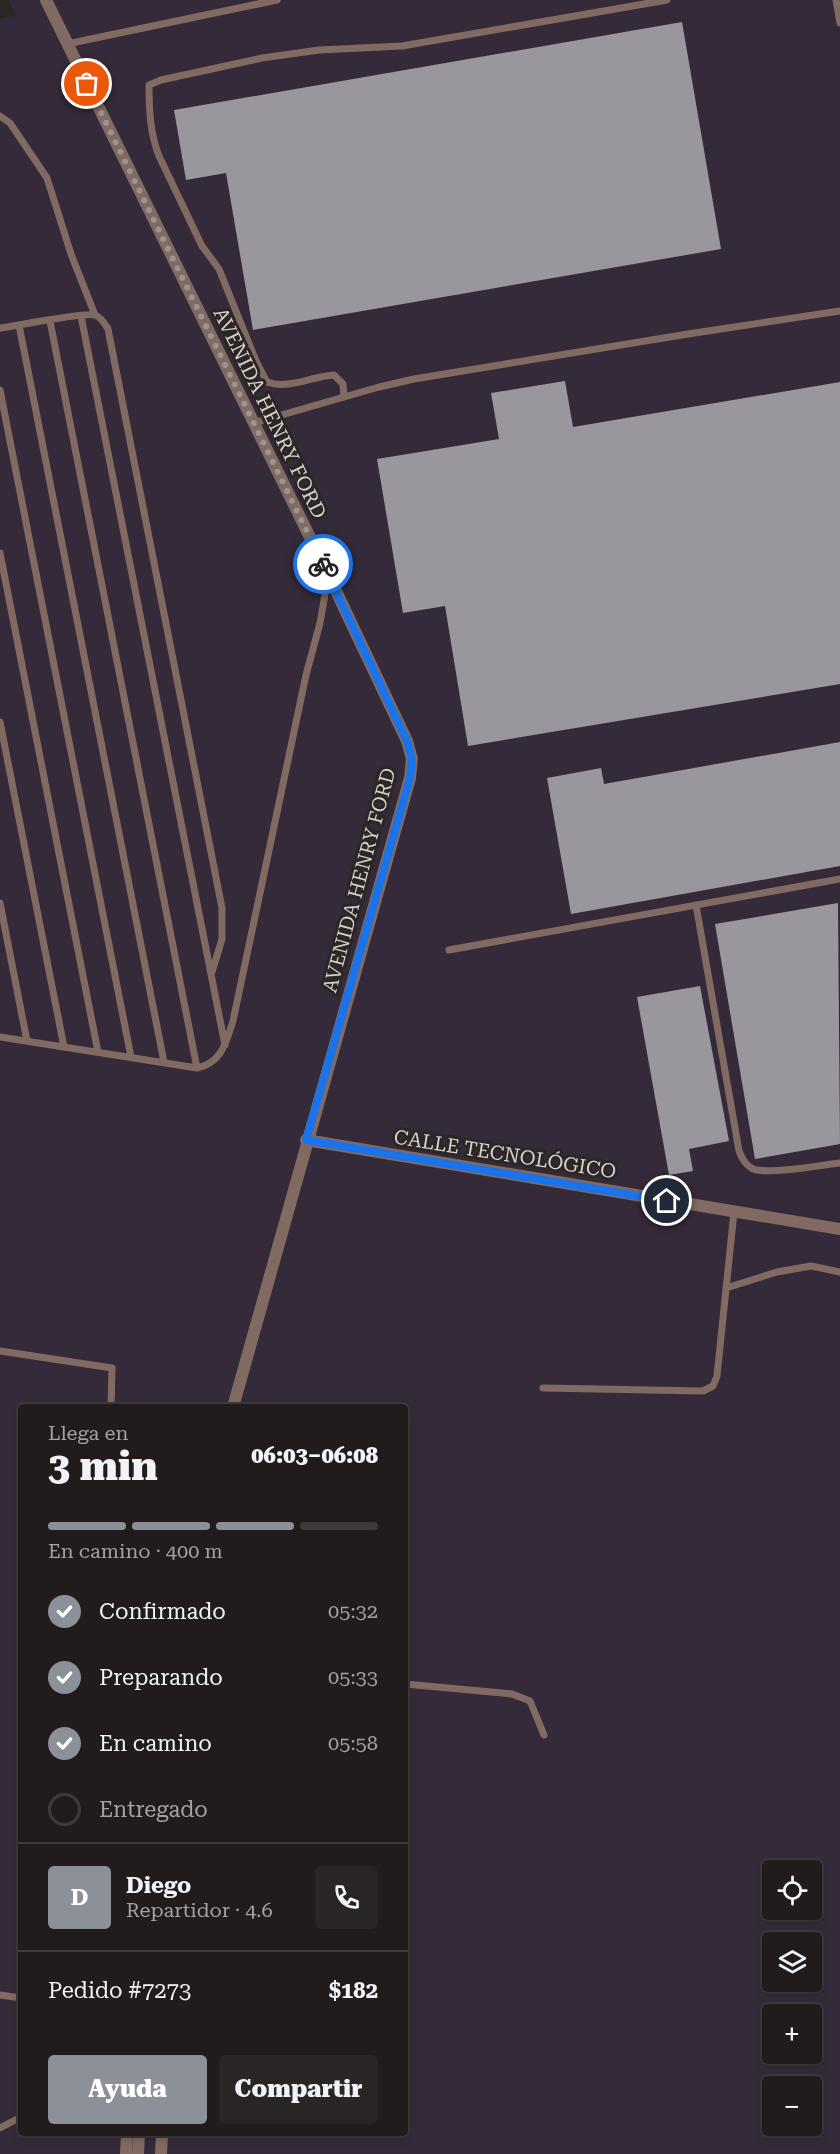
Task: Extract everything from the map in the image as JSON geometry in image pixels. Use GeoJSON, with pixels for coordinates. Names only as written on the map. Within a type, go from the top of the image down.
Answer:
{"type":"FeatureCollection","features":[{"type":"Feature","properties":{"kind":"street","name":"AVENIDA HENRY FORD"},"geometry":{"type":"LineString","coordinates":[[46,0],[328,574],[407,741],[412,759],[410,778],[233,1404]]}},
{"type":"Feature","properties":{"kind":"street","name":"CALLE TECNOLÓGICO"},"geometry":{"type":"LineString","coordinates":[[306,1140],[840,1229]]}},
{"type":"Feature","properties":{"kind":"street"},"geometry":{"type":"LineString","coordinates":[[126,2154],[127,2136]]}},
{"type":"Feature","properties":{"kind":"street"},"geometry":{"type":"LineString","coordinates":[[138,2154],[139,2136]]}},
{"type":"Feature","properties":{"kind":"street"},"geometry":{"type":"LineString","coordinates":[[161,2154],[162,2136]]}},
{"type":"Feature","properties":{"kind":"lane"},"geometry":{"type":"LineString","coordinates":[[67,44],[277,0]]}},
{"type":"Feature","properties":{"kind":"lane"},"geometry":{"type":"LineString","coordinates":[[344,397],[343,384],[334,375],[283,385],[267,382],[256,361],[219,269],[202,246],[159,156],[152,132],[149,85],[161,80],[262,58],[319,50],[402,46],[667,0]]}},
{"type":"Feature","properties":{"kind":"lane"},"geometry":{"type":"LineString","coordinates":[[836,0],[840,23]]}},
{"type":"Feature","properties":{"kind":"lane"},"geometry":{"type":"LineString","coordinates":[[0,116],[10,123],[47,178],[71,254],[95,315],[103,321],[112,345],[222,908],[222,939],[212,972]]}},
{"type":"Feature","properties":{"kind":"lane"},"geometry":{"type":"LineString","coordinates":[[254,423],[414,379],[840,311]]}},
{"type":"Feature","properties":{"kind":"lane"},"geometry":{"type":"LineString","coordinates":[[0,328],[95,315]]}},
{"type":"Feature","properties":{"kind":"lane"},"geometry":{"type":"LineString","coordinates":[[81,316],[225,1045]]}},
{"type":"Feature","properties":{"kind":"lane"},"geometry":{"type":"LineString","coordinates":[[50,321],[197,1068]]}},
{"type":"Feature","properties":{"kind":"lane"},"geometry":{"type":"LineString","coordinates":[[19,325],[164,1062]]}},
{"type":"Feature","properties":{"kind":"lane"},"geometry":{"type":"LineString","coordinates":[[0,390],[131,1057]]}},
{"type":"Feature","properties":{"kind":"lane"},"geometry":{"type":"LineString","coordinates":[[0,553],[98,1052]]}},
{"type":"Feature","properties":{"kind":"lane"},"geometry":{"type":"LineString","coordinates":[[0,1037],[197,1068],[217,1059],[225,1045],[233,1021],[306,675],[320,623],[328,574]]}},
{"type":"Feature","properties":{"kind":"lane"},"geometry":{"type":"LineString","coordinates":[[0,722],[64,1047]]}},
{"type":"Feature","properties":{"kind":"lane"},"geometry":{"type":"LineString","coordinates":[[449,950],[840,879]]}},
{"type":"Feature","properties":{"kind":"lane"},"geometry":{"type":"LineString","coordinates":[[0,903],[27,1041]]}},
{"type":"Feature","properties":{"kind":"lane"},"geometry":{"type":"LineString","coordinates":[[696,905],[739,1151],[745,1163],[754,1169],[767,1171],[840,1163]]}},
{"type":"Feature","properties":{"kind":"lane"},"geometry":{"type":"LineString","coordinates":[[543,1388],[703,1391],[713,1386],[717,1376],[735,1212]]}},
{"type":"Feature","properties":{"kind":"lane"},"geometry":{"type":"LineString","coordinates":[[726,1288],[777,1272],[811,1266],[840,1272]]}},
{"type":"Feature","properties":{"kind":"lane"},"geometry":{"type":"LineString","coordinates":[[0,1351],[112,1368],[111,1404]]}},
{"type":"Feature","properties":{"kind":"lane"},"geometry":{"type":"LineString","coordinates":[[408,1684],[513,1694],[530,1701],[544,1735]]}},
{"type":"Feature","properties":{"kind":"lane"},"geometry":{"type":"LineString","coordinates":[[0,1995],[18,1998]]}},
{"type":"Feature","properties":{"kind":"lane"},"geometry":{"type":"LineString","coordinates":[[0,2128],[18,2119]]}},
{"type":"Feature","properties":{"kind":"shaded area"},"geometry":{"type":"Polygon","coordinates":[[[9,0],[840,0],[840,2154],[0,2154],[0,19],[16,15],[9,0]]]}},
{"type":"Feature","properties":{"kind":"building"},"geometry":{"type":"Polygon","coordinates":[[[682,22],[721,249],[253,330],[226,173],[186,180],[174,110],[682,22]]]}},
{"type":"Feature","properties":{"kind":"building"},"geometry":{"type":"Polygon","coordinates":[[[565,381],[573,427],[840,382],[840,684],[468,746],[445,606],[403,613],[377,459],[499,439],[491,393],[565,381]]]}},
{"type":"Feature","properties":{"kind":"building"},"geometry":{"type":"Polygon","coordinates":[[[840,742],[840,866],[571,914],[547,778],[601,768],[604,784],[840,742]]]}},
{"type":"Feature","properties":{"kind":"building"},"geometry":{"type":"Polygon","coordinates":[[[838,903],[840,1144],[755,1159],[715,924],[838,903]]]}},
{"type":"Feature","properties":{"kind":"building"},"geometry":{"type":"Polygon","coordinates":[[[700,986],[729,1141],[689,1149],[693,1171],[669,1175],[637,997],[700,986]]]}},
{"type":"Feature","properties":{"kind":"way so far"},"geometry":{"type":"LineString","coordinates":[[87,84],[323,564]]}},
{"type":"Feature","properties":{"kind":"route"},"geometry":{"type":"LineString","coordinates":[[323,564],[407,741],[412,759],[410,778],[306,1140],[667,1201]]}}]}
